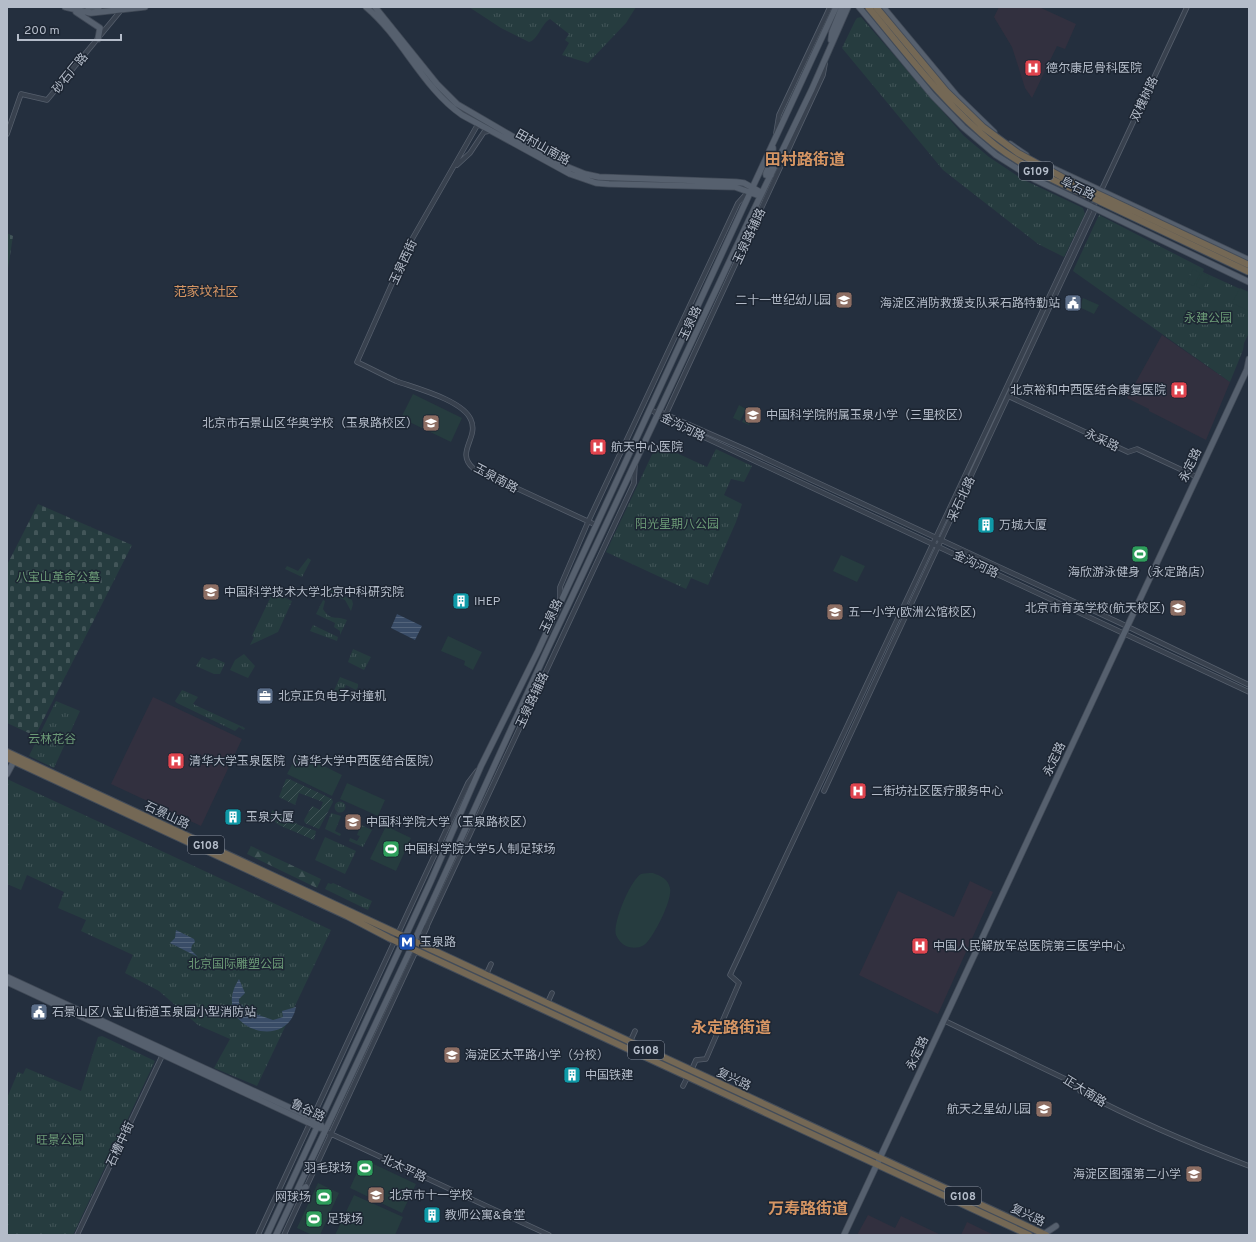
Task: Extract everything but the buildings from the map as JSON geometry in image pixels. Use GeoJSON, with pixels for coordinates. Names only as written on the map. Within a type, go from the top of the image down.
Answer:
{"type":"FeatureCollection","features":[{"type":"Feature","properties":{"kind":"highway","name":"阜石路"},"geometry":{"type":"LineString","coordinates":[[868,7],[942,95],[965,118],[996,145],[1015,158],[1059,182],[1249,273]]}},
{"type":"Feature","properties":{"kind":"highway","name":"阜石路"},"geometry":{"type":"LineString","coordinates":[[876,7],[946,90],[983,127],[1018,153],[1062,177],[1249,265]]}},
{"type":"Feature","properties":{"kind":"highway","name":"石景山路"},"geometry":{"type":"LineString","coordinates":[[7,752],[397,938]]}},
{"type":"Feature","properties":{"kind":"highway","name":"石景山路"},"geometry":{"type":"LineString","coordinates":[[7,758],[336,911],[404,941]]}},
{"type":"Feature","properties":{"kind":"highway","name":"G108"},"geometry":{"type":"LineString","coordinates":[[404,941],[415,946]]}},
{"type":"Feature","properties":{"kind":"highway","name":"复兴路"},"geometry":{"type":"LineString","coordinates":[[415,946],[876,1161],[1029,1235]]}},
{"type":"Feature","properties":{"kind":"highway","name":"复兴路"},"geometry":{"type":"LineString","coordinates":[[415,946],[486,975],[630,1042],[689,1073]]}},
{"type":"Feature","properties":{"kind":"highway","name":"复兴路"},"geometry":{"type":"LineString","coordinates":[[876,1161],[1045,1234]]}},
{"type":"Feature","properties":{"kind":"main road"},"geometry":{"type":"LineString","coordinates":[[88,7],[99,7]]}},
{"type":"Feature","properties":{"kind":"main road"},"geometry":{"type":"LineString","coordinates":[[67,8],[91,13],[122,8],[145,7]]}},
{"type":"Feature","properties":{"kind":"main road","name":"田村山南路"},"geometry":{"type":"LineString","coordinates":[[366,7],[387,29],[442,98],[456,111],[570,174],[596,183],[735,187],[752,190],[761,194]]}},
{"type":"Feature","properties":{"kind":"main road","name":"田村山南路"},"geometry":{"type":"LineString","coordinates":[[375,7],[437,84],[457,104],[558,163],[585,174],[599,177],[736,182],[744,183],[752,190]]}},
{"type":"Feature","properties":{"kind":"main road","name":"玉泉路"},"geometry":{"type":"LineString","coordinates":[[267,1235],[404,941],[481,766],[596,526],[727,241],[774,145],[836,7]]}},
{"type":"Feature","properties":{"kind":"main road"},"geometry":{"type":"LineString","coordinates":[[831,46],[832,32],[842,7]]}},
{"type":"Feature","properties":{"kind":"main road","name":"玉泉路"},"geometry":{"type":"LineString","coordinates":[[276,1235],[376,1022],[415,946],[418,932],[548,648],[652,427],[661,414],[669,393],[742,234],[848,7]]}},
{"type":"Feature","properties":{"kind":"main road","name":"阜石路"},"geometry":{"type":"LineString","coordinates":[[859,7],[932,94],[963,128],[996,155],[1021,171],[1249,282]]}},
{"type":"Feature","properties":{"kind":"main road","name":"阜石路"},"geometry":{"type":"LineString","coordinates":[[883,7],[957,96],[976,117],[996,134],[1026,154],[1249,260]]}},
{"type":"Feature","properties":{"kind":"main road"},"geometry":{"type":"LineString","coordinates":[[67,8],[98,26],[101,32],[98,39]]}},
{"type":"Feature","properties":{"kind":"main road"},"geometry":{"type":"LineString","coordinates":[[770,175],[766,175],[766,173],[773,156],[774,145]]}},
{"type":"Feature","properties":{"kind":"main road"},"geometry":{"type":"LineString","coordinates":[[742,234],[744,223],[750,209],[747,206],[743,207]]}},
{"type":"Feature","properties":{"kind":"main road"},"geometry":{"type":"LineString","coordinates":[[1208,262],[1225,262],[1249,273]]}},
{"type":"Feature","properties":{"kind":"main road","name":"永定路"},"geometry":{"type":"LineString","coordinates":[[840,1235],[945,1021],[1248,367],[1249,359]]}},
{"type":"Feature","properties":{"kind":"main road"},"geometry":{"type":"LineString","coordinates":[[661,386],[663,393],[669,393]]}},
{"type":"Feature","properties":{"kind":"main road"},"geometry":{"type":"LineString","coordinates":[[646,418],[649,416],[651,418],[652,427]]}},
{"type":"Feature","properties":{"kind":"main road"},"geometry":{"type":"LineString","coordinates":[[540,645],[542,649],[548,648]]}},
{"type":"Feature","properties":{"kind":"main road"},"geometry":{"type":"LineString","coordinates":[[7,774],[14,761]]}},
{"type":"Feature","properties":{"kind":"main road","name":"鲁谷路"},"geometry":{"type":"LineString","coordinates":[[7,977],[311,1121],[325,1131]]}},
{"type":"Feature","properties":{"kind":"main road","name":"鲁谷路"},"geometry":{"type":"LineString","coordinates":[[7,982],[311,1121]]}},
{"type":"Feature","properties":{"kind":"main road","name":"永定路"},"geometry":{"type":"LineString","coordinates":[[844,1235],[876,1161]]}},
{"type":"Feature","properties":{"kind":"main road"},"geometry":{"type":"LineString","coordinates":[[294,1196],[306,1187]]}},
{"type":"Feature","properties":{"kind":"main road"},"geometry":{"type":"LineString","coordinates":[[280,1226],[280,1235]]}},
{"type":"Feature","properties":{"kind":"main road"},"geometry":{"type":"LineString","coordinates":[[1045,1234],[1056,1226]]}},
{"type":"Feature","properties":{"kind":"street"},"geometry":{"type":"LineString","coordinates":[[774,145],[780,115],[830,7]]}},
{"type":"Feature","properties":{"kind":"street","name":"双槐树路"},"geometry":{"type":"LineString","coordinates":[[1101,190],[1187,7]]}},
{"type":"Feature","properties":{"kind":"street","name":"砂石厂路"},"geometry":{"type":"LineString","coordinates":[[7,134],[21,94],[47,100],[122,8]]}},
{"type":"Feature","properties":{"kind":"street","name":"玉泉路辅路"},"geometry":{"type":"LineString","coordinates":[[661,414],[723,291],[823,75],[826,56]]}},
{"type":"Feature","properties":{"kind":"street"},"geometry":{"type":"LineString","coordinates":[[802,80],[804,63]]}},
{"type":"Feature","properties":{"kind":"street","name":"玉泉西街"},"geometry":{"type":"LineString","coordinates":[[357,362],[411,241],[455,167],[478,124]]}},
{"type":"Feature","properties":{"kind":"street"},"geometry":{"type":"LineString","coordinates":[[455,167],[470,154],[484,132],[493,132]]}},
{"type":"Feature","properties":{"kind":"street"},"geometry":{"type":"LineString","coordinates":[[560,602],[560,587],[588,522],[738,203],[752,190]]}},
{"type":"Feature","properties":{"kind":"street","name":"采石北路"},"geometry":{"type":"LineString","coordinates":[[824,791],[1094,212],[1094,207],[1101,190]]}},
{"type":"Feature","properties":{"kind":"street","name":"采石北路"},"geometry":{"type":"LineString","coordinates":[[689,1073],[696,1060],[706,1059],[739,983],[730,975],[934,545],[1080,231],[1090,210],[1094,207]]}},
{"type":"Feature","properties":{"kind":"street"},"geometry":{"type":"LineString","coordinates":[[715,252],[727,241]]}},
{"type":"Feature","properties":{"kind":"street"},"geometry":{"type":"LineString","coordinates":[[710,305],[723,291]]}},
{"type":"Feature","properties":{"kind":"street"},"geometry":{"type":"LineString","coordinates":[[684,334],[685,317]]}},
{"type":"Feature","properties":{"kind":"street","name":"玉泉南路"},"geometry":{"type":"LineString","coordinates":[[357,362],[397,381],[435,395],[465,412],[471,418],[474,427],[466,457],[468,463],[473,468],[596,526]]}},
{"type":"Feature","properties":{"kind":"street","name":"永采路"},"geometry":{"type":"LineString","coordinates":[[1008,396],[1128,452],[1137,449],[1197,477]]}},
{"type":"Feature","properties":{"kind":"street","name":"金沟河路"},"geometry":{"type":"LineString","coordinates":[[650,409],[934,545],[1249,692]]}},
{"type":"Feature","properties":{"kind":"street","name":"金沟河路"},"geometry":{"type":"LineString","coordinates":[[661,414],[747,450],[1128,627],[1249,685]]}},
{"type":"Feature","properties":{"kind":"street","name":"玉泉路辅路"},"geometry":{"type":"LineString","coordinates":[[427,926],[634,483],[635,463]]}},
{"type":"Feature","properties":{"kind":"street"},"geometry":{"type":"LineString","coordinates":[[258,1235],[468,783],[481,766]]}},
{"type":"Feature","properties":{"kind":"street"},"geometry":{"type":"LineString","coordinates":[[441,841],[441,859]]}},
{"type":"Feature","properties":{"kind":"street"},"geometry":{"type":"LineString","coordinates":[[418,932],[427,926]]}},
{"type":"Feature","properties":{"kind":"street","name":"玉泉路"},"geometry":{"type":"LineString","coordinates":[[284,1235],[391,1004],[415,946],[427,926]]}},
{"type":"Feature","properties":{"kind":"street"},"geometry":{"type":"LineString","coordinates":[[486,975],[491,964]]}},
{"type":"Feature","properties":{"kind":"street"},"geometry":{"type":"LineString","coordinates":[[368,1001],[385,982]]}},
{"type":"Feature","properties":{"kind":"street"},"geometry":{"type":"LineString","coordinates":[[547,1004],[552,993]]}},
{"type":"Feature","properties":{"kind":"street"},"geometry":{"type":"LineString","coordinates":[[376,1022],[391,1004]]}},
{"type":"Feature","properties":{"kind":"street","name":"正大南路"},"geometry":{"type":"LineString","coordinates":[[945,1021],[1080,1086],[1080,1091],[1126,1115],[1188,1143],[1249,1166]]}},
{"type":"Feature","properties":{"kind":"street"},"geometry":{"type":"LineString","coordinates":[[630,1042],[635,1031]]}},
{"type":"Feature","properties":{"kind":"street","name":"石槽中街"},"geometry":{"type":"LineString","coordinates":[[77,1235],[163,1054]]}},
{"type":"Feature","properties":{"kind":"street"},"geometry":{"type":"LineString","coordinates":[[684,1086],[689,1073]]}},
{"type":"Feature","properties":{"kind":"street","name":"北太平路"},"geometry":{"type":"LineString","coordinates":[[325,1131],[549,1235]]}},
{"type":"Feature","properties":{"kind":"shaded area","name":"德尔康尼骨科医院"},"geometry":{"type":"Polygon","coordinates":[[[999,7],[1039,7],[1076,24],[1065,49],[1057,46],[1032,98],[1025,88],[1012,47],[994,17],[999,7]]]}},
{"type":"Feature","properties":{"kind":"shaded area","name":"北京裕和中西医结合康复医院"},"geometry":{"type":"Polygon","coordinates":[[[1162,335],[1230,382],[1206,440],[1127,398],[1162,335]]]}},
{"type":"Feature","properties":{"kind":"shaded area","name":"清华大学玉泉医院（清华大学中西医结合医院）"},"geometry":{"type":"Polygon","coordinates":[[[153,697],[242,739],[201,826],[111,784],[153,697]]]}},
{"type":"Feature","properties":{"kind":"shaded area","name":"中国人民解放军总医院第三医学中心"},"geometry":{"type":"Polygon","coordinates":[[[970,881],[993,892],[938,1014],[859,975],[898,891],[954,917],[970,881]]]}},
{"type":"Feature","properties":{"kind":"shaded area"},"geometry":{"type":"Polygon","coordinates":[[[868,1215],[895,1228],[901,1216],[941,1235],[857,1235],[868,1215]]]}},
{"type":"Feature","properties":{"kind":"shaded area"},"geometry":{"type":"Polygon","coordinates":[[[967,1222],[994,1235],[961,1235],[967,1222]]]}},
{"type":"Feature","properties":{"kind":"green space"},"geometry":{"type":"Polygon","coordinates":[[[469,7],[636,7],[626,23],[588,63],[562,55],[569,43],[565,40],[569,34],[550,19],[544,24],[535,38],[529,42],[501,28],[469,7]]]}},
{"type":"Feature","properties":{"kind":"green space"},"geometry":{"type":"Polygon","coordinates":[[[861,17],[964,136],[989,157],[1022,179],[1083,208],[1085,214],[1064,257],[1038,244],[943,170],[842,48],[855,21],[857,18],[861,17]]]}},
{"type":"Feature","properties":{"kind":"green space","name":"永建公园"},"geometry":{"type":"Polygon","coordinates":[[[1099,215],[1204,269],[1203,272],[1249,293],[1249,333],[1230,382],[1073,271],[1099,215]]]}},
{"type":"Feature","properties":{"kind":"green space"},"geometry":{"type":"Polygon","coordinates":[[[7,233],[13,236],[7,275],[7,233]]]}},
{"type":"Feature","properties":{"kind":"green space"},"geometry":{"type":"Polygon","coordinates":[[[1193,269],[1200,273],[1194,286],[1187,283],[1193,269]]]}},
{"type":"Feature","properties":{"kind":"green space"},"geometry":{"type":"Polygon","coordinates":[[[1202,273],[1209,276],[1203,290],[1196,286],[1202,273]]]}},
{"type":"Feature","properties":{"kind":"green space"},"geometry":{"type":"Polygon","coordinates":[[[1240,288],[1249,292],[1249,311],[1232,303],[1240,288]]]}},
{"type":"Feature","properties":{"kind":"green space"},"geometry":{"type":"Polygon","coordinates":[[[1083,298],[1099,305],[1094,314],[1079,307],[1083,298]]]}},
{"type":"Feature","properties":{"kind":"green space"},"geometry":{"type":"Polygon","coordinates":[[[413,394],[462,418],[451,442],[401,418],[413,394]]]}},
{"type":"Feature","properties":{"kind":"green space"},"geometry":{"type":"Polygon","coordinates":[[[739,405],[746,409],[740,421],[733,418],[739,405]]]}},
{"type":"Feature","properties":{"kind":"green space"},"geometry":{"type":"Polygon","coordinates":[[[748,409],[755,412],[749,425],[742,422],[748,409]]]}},
{"type":"Feature","properties":{"kind":"green space","name":"阳光星期八公园"},"geometry":{"type":"Polygon","coordinates":[[[657,444],[707,467],[716,449],[752,466],[744,482],[731,479],[724,495],[742,504],[736,522],[708,585],[691,578],[686,589],[606,552],[657,444]]]}},
{"type":"Feature","properties":{"kind":"green space","name":"八宝山革命公墓"},"geometry":{"type":"Polygon","coordinates":[[[38,504],[132,545],[35,736],[7,723],[7,565],[38,504]]]}},
{"type":"Feature","properties":{"kind":"green space"},"geometry":{"type":"Polygon","coordinates":[[[841,555],[865,566],[857,582],[833,571],[841,555]]]}},
{"type":"Feature","properties":{"kind":"green space"},"geometry":{"type":"Polygon","coordinates":[[[308,558],[311,560],[302,577],[285,569],[287,566],[298,571],[308,558]]]}},
{"type":"Feature","properties":{"kind":"green space"},"geometry":{"type":"Polygon","coordinates":[[[329,588],[352,600],[353,604],[351,611],[345,600],[335,596],[325,596],[329,588]]]}},
{"type":"Feature","properties":{"kind":"green space"},"geometry":{"type":"Polygon","coordinates":[[[273,592],[292,601],[278,632],[250,645],[254,637],[252,636],[273,592]]]}},
{"type":"Feature","properties":{"kind":"green space"},"geometry":{"type":"Polygon","coordinates":[[[323,600],[325,601],[323,609],[329,616],[347,620],[340,635],[340,631],[334,627],[335,623],[316,614],[323,600]]]}},
{"type":"Feature","properties":{"kind":"green space"},"geometry":{"type":"Polygon","coordinates":[[[313,625],[338,637],[337,641],[310,631],[313,625]]]}},
{"type":"Feature","properties":{"kind":"green space"},"geometry":{"type":"Polygon","coordinates":[[[448,636],[482,652],[473,670],[464,665],[465,661],[441,651],[448,636]]]}},
{"type":"Feature","properties":{"kind":"green space"},"geometry":{"type":"Polygon","coordinates":[[[353,649],[371,657],[364,670],[348,662],[353,649]]]}},
{"type":"Feature","properties":{"kind":"green space"},"geometry":{"type":"Polygon","coordinates":[[[244,654],[255,666],[248,678],[230,670],[235,660],[244,654]]]}},
{"type":"Feature","properties":{"kind":"green space"},"geometry":{"type":"Polygon","coordinates":[[[202,657],[209,660],[214,658],[225,663],[220,674],[214,674],[196,666],[202,657]]]}},
{"type":"Feature","properties":{"kind":"green space"},"geometry":{"type":"Polygon","coordinates":[[[340,677],[358,684],[358,687],[356,690],[346,685],[340,696],[334,699],[331,698],[340,677]]]}},
{"type":"Feature","properties":{"kind":"green space"},"geometry":{"type":"Polygon","coordinates":[[[182,690],[198,697],[193,704],[245,728],[244,730],[239,727],[235,731],[177,703],[175,701],[182,690]]]}},
{"type":"Feature","properties":{"kind":"green space","name":"云林花谷"},"geometry":{"type":"Polygon","coordinates":[[[56,701],[80,711],[54,768],[29,756],[56,701]]]}},
{"type":"Feature","properties":{"kind":"green space"},"geometry":{"type":"Polygon","coordinates":[[[298,753],[342,775],[332,796],[287,774],[298,753]]]}},
{"type":"Feature","properties":{"kind":"green space","name":"北京国际雕塑公园"},"geometry":{"type":"Polygon","coordinates":[[[7,779],[331,930],[257,1086],[214,1068],[230,1039],[198,1025],[159,991],[125,973],[133,955],[81,931],[86,920],[58,908],[64,892],[27,875],[21,890],[7,884],[7,779]]]}},
{"type":"Feature","properties":{"kind":"green space"},"geometry":{"type":"Polygon","coordinates":[[[286,779],[332,799],[333,802],[319,829],[305,823],[304,820],[312,806],[320,810],[323,802],[299,793],[295,805],[279,797],[286,779]]]}},
{"type":"Feature","properties":{"kind":"green space"},"geometry":{"type":"Polygon","coordinates":[[[347,783],[385,800],[378,816],[340,799],[347,783]]]}},
{"type":"Feature","properties":{"kind":"green space"},"geometry":{"type":"Polygon","coordinates":[[[340,801],[344,803],[346,807],[344,811],[340,813],[336,811],[334,807],[336,803],[340,801]]]}},
{"type":"Feature","properties":{"kind":"green space"},"geometry":{"type":"Polygon","coordinates":[[[272,810],[299,825],[316,831],[314,840],[279,825],[270,818],[272,810]]]}},
{"type":"Feature","properties":{"kind":"green space"},"geometry":{"type":"Polygon","coordinates":[[[331,813],[341,816],[335,831],[341,834],[340,836],[325,829],[331,813]]]}},
{"type":"Feature","properties":{"kind":"green space"},"geometry":{"type":"Polygon","coordinates":[[[361,825],[372,830],[363,847],[349,841],[350,838],[357,841],[360,836],[357,835],[361,825]]]}},
{"type":"Feature","properties":{"kind":"green space","name":"中国科学院大学5人制足球场"},"geometry":{"type":"Polygon","coordinates":[[[386,826],[411,838],[396,871],[370,859],[386,826]]]}},
{"type":"Feature","properties":{"kind":"green space"},"geometry":{"type":"Polygon","coordinates":[[[325,837],[356,851],[345,874],[315,860],[325,837]]]}},
{"type":"Feature","properties":{"kind":"green space"},"geometry":{"type":"Polygon","coordinates":[[[251,846],[321,879],[317,888],[247,854],[251,846]]]}},
{"type":"Feature","properties":{"kind":"green space"},"geometry":{"type":"Polygon","coordinates":[[[653,873],[664,878],[668,882],[670,888],[668,901],[662,918],[644,945],[635,948],[626,946],[620,942],[616,935],[617,922],[623,902],[632,884],[641,874],[653,873]]]}},
{"type":"Feature","properties":{"kind":"green space"},"geometry":{"type":"Polygon","coordinates":[[[328,883],[333,883],[372,901],[368,910],[325,889],[328,883]]]}},
{"type":"Feature","properties":{"kind":"green space","name":"旺景公园"},"geometry":{"type":"Polygon","coordinates":[[[102,1036],[155,1061],[73,1235],[7,1235],[7,1098],[18,1072],[23,1074],[26,1068],[81,1091],[98,1037],[102,1036]]]}},
{"type":"Feature","properties":{"kind":"green space"},"geometry":{"type":"Polygon","coordinates":[[[363,1159],[416,1184],[402,1213],[350,1188],[363,1159]]]}},
{"type":"Feature","properties":{"kind":"green space","name":"足球场"},"geometry":{"type":"Polygon","coordinates":[[[318,1183],[339,1193],[320,1235],[312,1235],[297,1228],[318,1183]]]}},
{"type":"Feature","properties":{"kind":"green space"},"geometry":{"type":"Polygon","coordinates":[[[354,1195],[403,1217],[395,1235],[335,1235],[354,1195]]]}},
{"type":"Feature","properties":{"kind":"water"},"geometry":{"type":"Polygon","coordinates":[[[397,614],[422,626],[415,640],[391,628],[397,614]]]}},
{"type":"Feature","properties":{"kind":"water"},"geometry":{"type":"Polygon","coordinates":[[[176,930],[194,939],[195,942],[192,945],[191,950],[198,957],[170,943],[175,938],[176,930]]]}},
{"type":"Feature","properties":{"kind":"water"},"geometry":{"type":"Polygon","coordinates":[[[239,979],[245,993],[239,999],[239,1003],[250,1012],[273,1020],[283,1017],[282,1011],[296,1007],[290,1021],[279,1029],[266,1031],[252,1029],[241,1021],[234,1010],[232,996],[239,979]]]}},
{"type":"Feature","properties":{"kind":"place","name":"德尔康尼骨科医院"},"geometry":{"type":"Point","coordinates":[1033,68]}},
{"type":"Feature","properties":{"kind":"place","name":"二十一世纪幼儿园"},"geometry":{"type":"Point","coordinates":[844,300]}},
{"type":"Feature","properties":{"kind":"place","name":"海淀区消防救援支队采石路特勤站"},"geometry":{"type":"Point","coordinates":[1073,303]}},
{"type":"Feature","properties":{"kind":"place","name":"北京裕和中西医结合康复医院"},"geometry":{"type":"Point","coordinates":[1179,390]}},
{"type":"Feature","properties":{"kind":"place","name":"中国科学院附属玉泉小学（三里校区）"},"geometry":{"type":"Point","coordinates":[753,415]}},
{"type":"Feature","properties":{"kind":"place","name":"北京市石景山区华奥学校（玉泉路校区）"},"geometry":{"type":"Point","coordinates":[431,423]}},
{"type":"Feature","properties":{"kind":"place","name":"航天中心医院"},"geometry":{"type":"Point","coordinates":[598,447]}},
{"type":"Feature","properties":{"kind":"place","name":"万城大厦"},"geometry":{"type":"Point","coordinates":[986,525]}},
{"type":"Feature","properties":{"kind":"place","name":"海欣游泳健身（永定路店）"},"geometry":{"type":"Point","coordinates":[1140,554]}},
{"type":"Feature","properties":{"kind":"place","name":"中国科学技术大学北京中科研究院"},"geometry":{"type":"Point","coordinates":[211,592]}},
{"type":"Feature","properties":{"kind":"place","name":"IHEP"},"geometry":{"type":"Point","coordinates":[461,601]}},
{"type":"Feature","properties":{"kind":"place","name":"北京市育英学校(航天校区)"},"geometry":{"type":"Point","coordinates":[1178,608]}},
{"type":"Feature","properties":{"kind":"place","name":"五一小学(欧洲公馆校区)"},"geometry":{"type":"Point","coordinates":[835,612]}},
{"type":"Feature","properties":{"kind":"place","name":"北京正负电子对撞机"},"geometry":{"type":"Point","coordinates":[265,696]}},
{"type":"Feature","properties":{"kind":"place","name":"清华大学玉泉医院（清华大学中西医结合医院）"},"geometry":{"type":"Point","coordinates":[176,761]}},
{"type":"Feature","properties":{"kind":"place","name":"二街坊社区医疗服务中心"},"geometry":{"type":"Point","coordinates":[858,791]}},
{"type":"Feature","properties":{"kind":"place","name":"玉泉大厦"},"geometry":{"type":"Point","coordinates":[233,817]}},
{"type":"Feature","properties":{"kind":"place","name":"中国科学院大学（玉泉路校区）"},"geometry":{"type":"Point","coordinates":[353,822]}},
{"type":"Feature","properties":{"kind":"place","name":"中国科学院大学5人制足球场"},"geometry":{"type":"Point","coordinates":[391,849]}},
{"type":"Feature","properties":{"kind":"place","name":"玉泉路"},"geometry":{"type":"Point","coordinates":[407,942]}},
{"type":"Feature","properties":{"kind":"place","name":"中国人民解放军总医院第三医学中心"},"geometry":{"type":"Point","coordinates":[920,946]}},
{"type":"Feature","properties":{"kind":"place","name":"石景山区八宝山街道玉泉园小型消防站"},"geometry":{"type":"Point","coordinates":[39,1012]}},
{"type":"Feature","properties":{"kind":"place","name":"海淀区太平路小学（分校）"},"geometry":{"type":"Point","coordinates":[452,1055]}},
{"type":"Feature","properties":{"kind":"place","name":"中国铁建"},"geometry":{"type":"Point","coordinates":[572,1075]}},
{"type":"Feature","properties":{"kind":"place","name":"航天之星幼儿园"},"geometry":{"type":"Point","coordinates":[1044,1109]}},
{"type":"Feature","properties":{"kind":"place","name":"羽毛球场"},"geometry":{"type":"Point","coordinates":[365,1168]}},
{"type":"Feature","properties":{"kind":"place","name":"海淀区图强第二小学"},"geometry":{"type":"Point","coordinates":[1194,1174]}},
{"type":"Feature","properties":{"kind":"place","name":"北京市十一学校"},"geometry":{"type":"Point","coordinates":[376,1195]}},
{"type":"Feature","properties":{"kind":"place","name":"网球场"},"geometry":{"type":"Point","coordinates":[324,1197]}},
{"type":"Feature","properties":{"kind":"place","name":"教师公寓&食堂"},"geometry":{"type":"Point","coordinates":[432,1215]}},
{"type":"Feature","properties":{"kind":"place","name":"足球场"},"geometry":{"type":"Point","coordinates":[314,1219]}},
{"type":"Feature","properties":{"kind":"district","name":"田村路街道"},"geometry":{"type":"Point","coordinates":[805,159]}},
{"type":"Feature","properties":{"kind":"district","name":"范家坟社区"},"geometry":{"type":"Point","coordinates":[206,291]}},
{"type":"Feature","properties":{"kind":"district","name":"永定路街道"},"geometry":{"type":"Point","coordinates":[731,1027]}},
{"type":"Feature","properties":{"kind":"district","name":"万寿路街道"},"geometry":{"type":"Point","coordinates":[808,1208]}}]}
